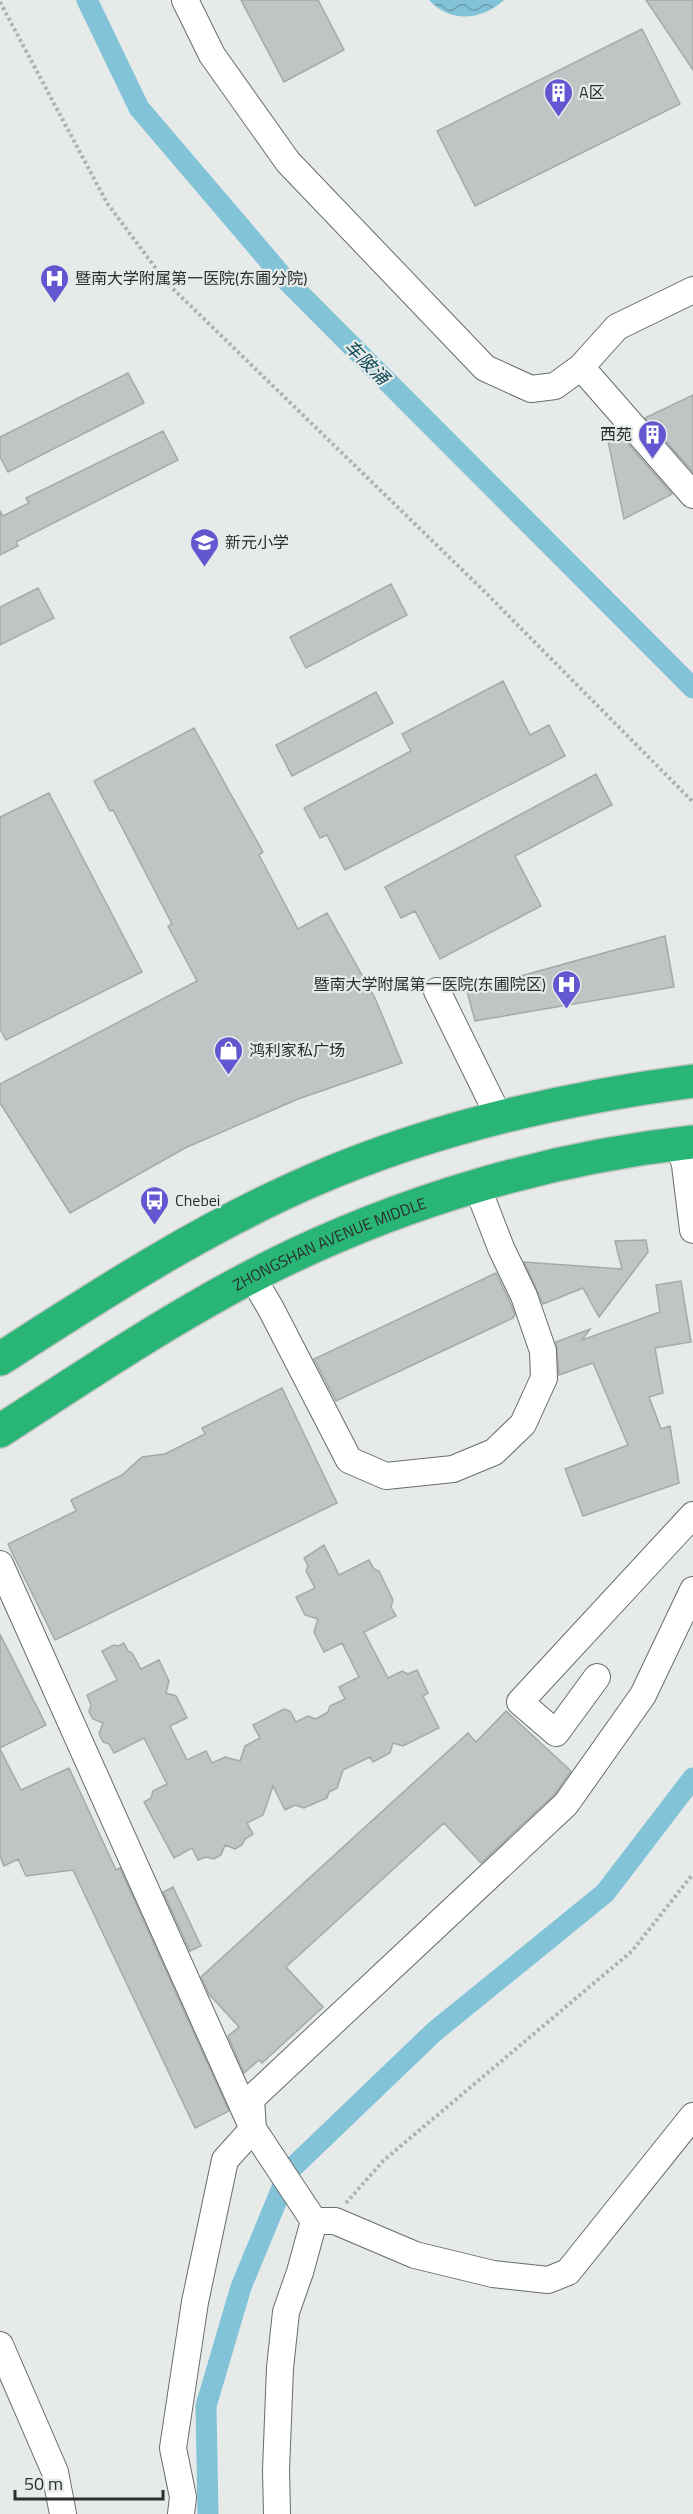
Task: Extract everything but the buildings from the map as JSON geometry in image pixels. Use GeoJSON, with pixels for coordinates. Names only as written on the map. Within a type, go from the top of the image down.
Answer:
{"type":"FeatureCollection","features":[{"type":"Feature","properties":{"kind":"highway"},"geometry":{"type":"LineString","coordinates":[[0,1359],[188,1242],[311,1181],[394,1149],[499,1117],[693,1081]]}},
{"type":"Feature","properties":{"kind":"highway","name":"ZHONGSHAN AVENUE MIDDLE"},"geometry":{"type":"LineString","coordinates":[[0,1431],[132,1346],[252,1277],[356,1229],[477,1186],[563,1162],[609,1153],[686,1143]]}},
{"type":"Feature","properties":{"kind":"street"},"geometry":{"type":"LineString","coordinates":[[185,0],[212,54],[288,162],[485,368],[531,389],[555,386],[581,367],[617,327],[693,290]]}},
{"type":"Feature","properties":{"kind":"street"},"geometry":{"type":"LineString","coordinates":[[581,367],[693,495]]}},
{"type":"Feature","properties":{"kind":"street"},"geometry":{"type":"LineString","coordinates":[[437,991],[499,1117]]}},
{"type":"Feature","properties":{"kind":"street"},"geometry":{"type":"LineString","coordinates":[[686,1143],[685,1165],[693,1230]]}},
{"type":"Feature","properties":{"kind":"street"},"geometry":{"type":"LineString","coordinates":[[252,1277],[270,1307],[349,1461],[386,1476],[453,1469],[494,1452],[523,1424],[544,1378],[543,1351],[528,1307],[501,1248],[477,1186]]}},
{"type":"Feature","properties":{"kind":"street"},"geometry":{"type":"LineString","coordinates":[[597,1677],[556,1733],[520,1702],[693,1515]]}},
{"type":"Feature","properties":{"kind":"street"},"geometry":{"type":"LineString","coordinates":[[0,1564],[253,2129],[314,2221]]}},
{"type":"Feature","properties":{"kind":"street"},"geometry":{"type":"LineString","coordinates":[[181,2514],[183,2498],[173,2448],[195,2302],[225,2160],[253,2129],[251,2099],[566,1804],[643,1695],[693,1590]]}},
{"type":"Feature","properties":{"kind":"street"},"geometry":{"type":"LineString","coordinates":[[314,2221],[335,2221],[415,2255],[493,2274],[548,2280],[568,2272],[693,2116]]}},
{"type":"Feature","properties":{"kind":"street"},"geometry":{"type":"LineString","coordinates":[[277,2514],[276,2470],[280,2368],[286,2312],[314,2221]]}},
{"type":"Feature","properties":{"kind":"street"},"geometry":{"type":"LineString","coordinates":[[0,2345],[55,2472],[63,2514]]}},
{"type":"Feature","properties":{"kind":"path"},"geometry":{"type":"LineString","coordinates":[[0,2],[107,203],[166,282],[486,593],[693,802]]}},
{"type":"Feature","properties":{"kind":"path"},"geometry":{"type":"LineString","coordinates":[[314,2221],[345,2205],[383,2161],[632,1951],[693,1875]]}},
{"type":"Feature","properties":{"kind":"water"},"geometry":{"type":"Polygon","coordinates":[[[429,0],[504,0],[486,12],[457,16],[438,8],[429,0]]]}},
{"type":"Feature","properties":{"kind":"waterway","name":"车陂涌"},"geometry":{"type":"LineString","coordinates":[[87,0],[139,108],[283,277],[693,688]]}},
{"type":"Feature","properties":{"kind":"waterway"},"geometry":{"type":"LineString","coordinates":[[208,2514],[206,2406],[241,2287],[289,2171],[434,2032],[605,1893],[693,1778]]}},
{"type":"Feature","properties":{"kind":"place","name":"A区"},"geometry":{"type":"Point","coordinates":[558,118]}},
{"type":"Feature","properties":{"kind":"place","name":"暨南大学附属第一医院(东圃分院)"},"geometry":{"type":"Point","coordinates":[54,304]}},
{"type":"Feature","properties":{"kind":"place","name":"西苑"},"geometry":{"type":"Point","coordinates":[653,460]}},
{"type":"Feature","properties":{"kind":"place","name":"新元小学"},"geometry":{"type":"Point","coordinates":[204,568]}},
{"type":"Feature","properties":{"kind":"place","name":"暨南大学附属第一医院(东圃院区)"},"geometry":{"type":"Point","coordinates":[567,1010]}},
{"type":"Feature","properties":{"kind":"place","name":"鸿利家私广场"},"geometry":{"type":"Point","coordinates":[228,1076]}},
{"type":"Feature","properties":{"kind":"place","name":"Chebei"},"geometry":{"type":"Point","coordinates":[154,1226]}}]}
